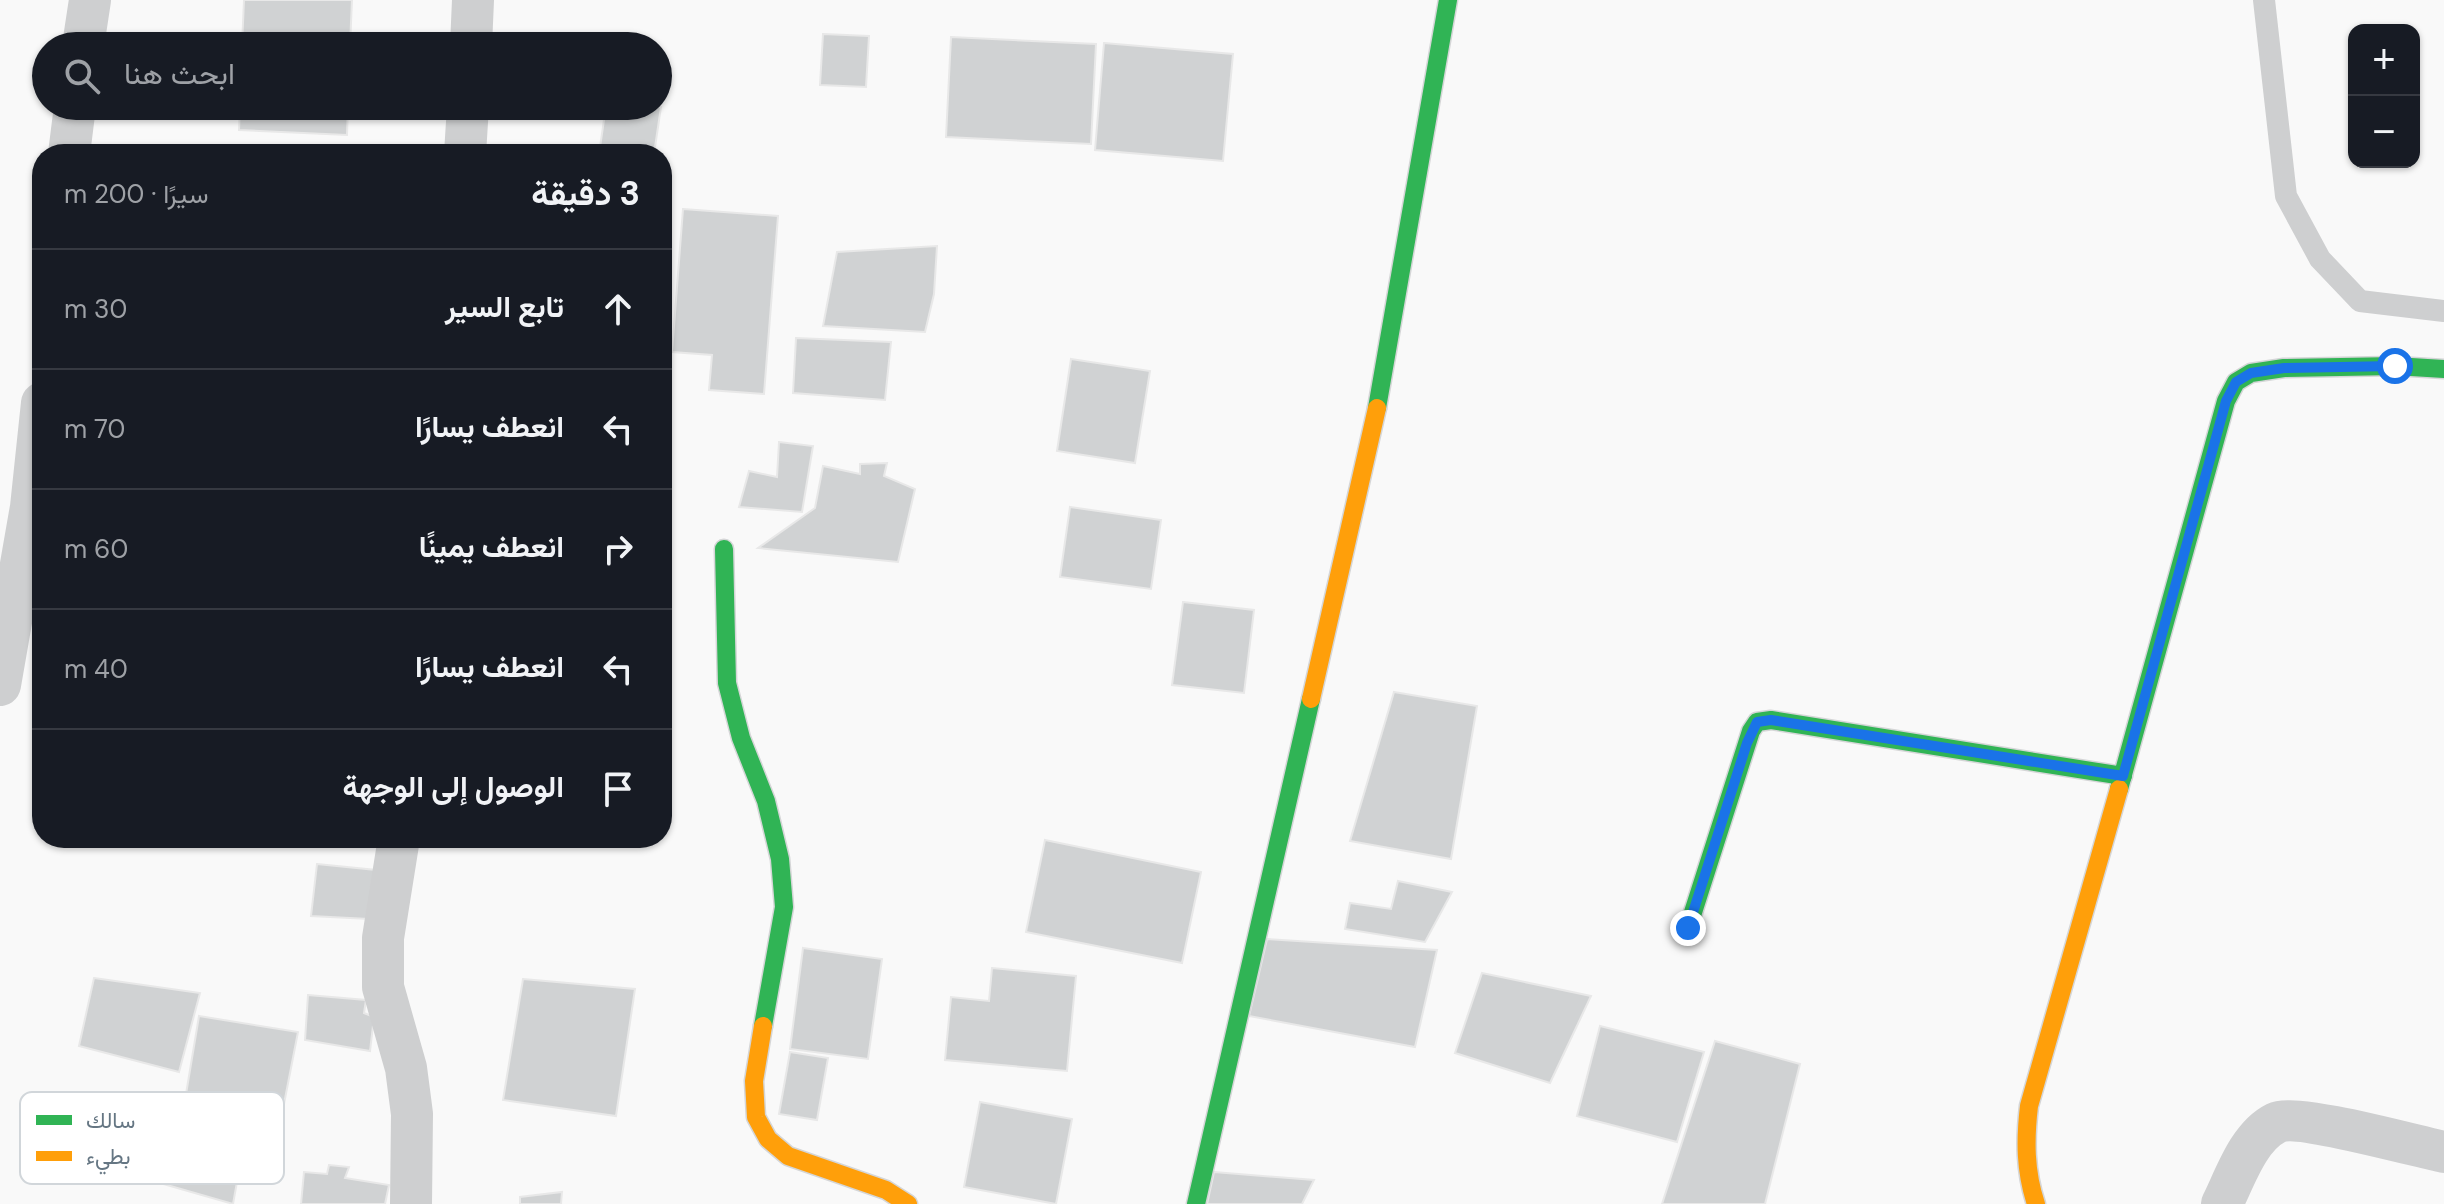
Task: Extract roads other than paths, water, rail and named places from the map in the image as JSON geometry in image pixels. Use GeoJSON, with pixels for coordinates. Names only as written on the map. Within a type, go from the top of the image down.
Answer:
{"type":"FeatureCollection","features":[{"type":"Feature","properties":{"kind":"street"},"geometry":{"type":"LineString","coordinates":[[85,32],[90,0]]}},
{"type":"Feature","properties":{"kind":"street"},"geometry":{"type":"LineString","coordinates":[[472,32],[473,0]]}},
{"type":"Feature","properties":{"kind":"street"},"geometry":{"type":"LineString","coordinates":[[1196,1204],[1377,406],[1448,0]]}},
{"type":"Feature","properties":{"kind":"street"},"geometry":{"type":"LineString","coordinates":[[70,144],[73,120]]}},
{"type":"Feature","properties":{"kind":"street"},"geometry":{"type":"LineString","coordinates":[[466,144],[467,120]]}},
{"type":"Feature","properties":{"kind":"street"},"geometry":{"type":"LineString","coordinates":[[2036,1204],[2030,1189],[2024,1144],[2029,1106],[2226,401],[2236,382],[2251,373],[2284,368],[2395,366],[2444,369]]}},
{"type":"Feature","properties":{"kind":"street"},"geometry":{"type":"LineString","coordinates":[[0,685],[32,498]]}},
{"type":"Feature","properties":{"kind":"street"},"geometry":{"type":"LineString","coordinates":[[724,549],[727,683],[741,738],[766,801],[780,859],[784,907],[754,1081],[756,1117],[768,1139],[788,1156],[886,1190],[908,1204]]}},
{"type":"Feature","properties":{"kind":"street"},"geometry":{"type":"LineString","coordinates":[[1688,928],[1747,743],[1757,722],[1771,720],[2123,776]]}},
{"type":"Feature","properties":{"kind":"street"},"geometry":{"type":"LineString","coordinates":[[397,848],[383,938],[383,987],[406,1068],[412,1114],[411,1204]]}},
{"type":"Feature","properties":{"kind":"street"},"geometry":{"type":"LineString","coordinates":[[2222,1204],[2250,1150],[2263,1133],[2283,1121],[2314,1124],[2444,1152]]}},
{"type":"Feature","properties":{"kind":"lane"},"geometry":{"type":"LineString","coordinates":[[2264,0],[2286,196],[2320,259],[2360,301],[2444,311]]}}]}
